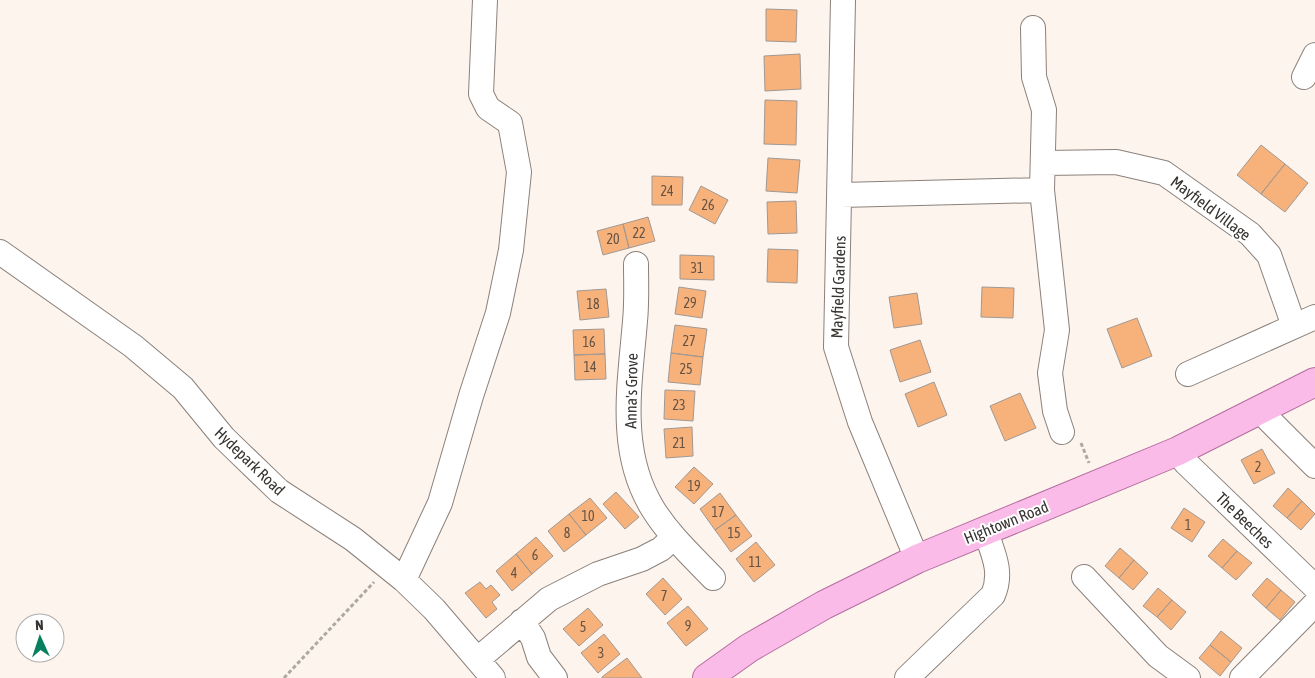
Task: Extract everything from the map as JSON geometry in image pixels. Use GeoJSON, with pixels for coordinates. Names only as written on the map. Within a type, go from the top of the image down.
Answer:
{"type":"FeatureCollection","features":[{"type":"Feature","properties":{"kind":"main road","name":"Hightown Road"},"geometry":{"type":"LineString","coordinates":[[707,678],[749,648],[824,605],[917,559],[1178,451],[1315,382]]}},
{"type":"Feature","properties":{"kind":"street"},"geometry":{"type":"LineString","coordinates":[[397,574],[440,503],[471,396],[498,313],[511,250],[519,172],[510,124],[488,108],[481,94],[485,0]]}},
{"type":"Feature","properties":{"kind":"street","name":"Mayfield Gardens"},"geometry":{"type":"LineString","coordinates":[[843,0],[841,195],[836,347],[860,422],[917,559]]}},
{"type":"Feature","properties":{"kind":"street"},"geometry":{"type":"LineString","coordinates":[[1033,28],[1034,78],[1044,110],[1042,190],[1057,330],[1050,372],[1055,411],[1062,432]]}},
{"type":"Feature","properties":{"kind":"street"},"geometry":{"type":"LineString","coordinates":[[1304,77],[1315,55]]}},
{"type":"Feature","properties":{"kind":"street","name":"Mayfield Village"},"geometry":{"type":"LineString","coordinates":[[1044,163],[1116,162],[1164,173],[1250,234],[1269,255],[1305,321]]}},
{"type":"Feature","properties":{"kind":"street"},"geometry":{"type":"LineString","coordinates":[[841,195],[1042,190]]}},
{"type":"Feature","properties":{"kind":"street","name":"Hydepark Road"},"geometry":{"type":"LineString","coordinates":[[0,252],[132,346],[183,388],[224,438],[279,491],[353,539],[397,574],[478,659],[493,678]]}},
{"type":"Feature","properties":{"kind":"street","name":"Anna's Grove"},"geometry":{"type":"LineString","coordinates":[[636,264],[635,320],[629,367],[627,412],[632,456],[641,484],[653,509],[674,537],[713,578]]}},
{"type":"Feature","properties":{"kind":"street"},"geometry":{"type":"LineString","coordinates":[[1188,374],[1305,321]]}},
{"type":"Feature","properties":{"kind":"street"},"geometry":{"type":"LineString","coordinates":[[1260,411],[1315,466]]}},
{"type":"Feature","properties":{"kind":"street","name":"The Beeches"},"geometry":{"type":"LineString","coordinates":[[1178,451],[1221,497],[1315,587]]}},
{"type":"Feature","properties":{"kind":"street"},"geometry":{"type":"LineString","coordinates":[[907,678],[993,595],[997,584],[998,568],[985,530]]}},
{"type":"Feature","properties":{"kind":"street"},"geometry":{"type":"LineString","coordinates":[[478,659],[549,598],[598,574],[642,559],[661,550],[674,537]]}},
{"type":"Feature","properties":{"kind":"street"},"geometry":{"type":"LineString","coordinates":[[1084,577],[1158,656],[1188,678]]}},
{"type":"Feature","properties":{"kind":"street"},"geometry":{"type":"LineString","coordinates":[[1242,678],[1315,604]]}},
{"type":"Feature","properties":{"kind":"street"},"geometry":{"type":"LineString","coordinates":[[522,621],[533,638],[539,657],[555,678]]}},
{"type":"Feature","properties":{"kind":"path"},"geometry":{"type":"LineString","coordinates":[[1062,432],[1076,432],[1098,484]]}},
{"type":"Feature","properties":{"kind":"path"},"geometry":{"type":"LineString","coordinates":[[284,678],[397,574]]}},
{"type":"Feature","properties":{"kind":"building"},"geometry":{"type":"Polygon","coordinates":[[[766,9],[797,10],[796,42],[766,41],[766,9]]]}},
{"type":"Feature","properties":{"kind":"building"},"geometry":{"type":"Polygon","coordinates":[[[800,54],[801,89],[765,91],[764,56],[800,54]]]}},
{"type":"Feature","properties":{"kind":"building"},"geometry":{"type":"Polygon","coordinates":[[[765,100],[797,101],[796,145],[764,144],[765,100]]]}},
{"type":"Feature","properties":{"kind":"building"},"geometry":{"type":"Polygon","coordinates":[[[1261,145],[1285,164],[1261,194],[1237,175],[1261,145]]]}},
{"type":"Feature","properties":{"kind":"building"},"geometry":{"type":"Polygon","coordinates":[[[768,158],[800,160],[797,193],[766,191],[768,158]]]}},
{"type":"Feature","properties":{"kind":"building"},"geometry":{"type":"Polygon","coordinates":[[[1285,164],[1308,183],[1285,212],[1261,194],[1285,164]]]}},
{"type":"Feature","properties":{"kind":"building"},"geometry":{"type":"Polygon","coordinates":[[[652,176],[683,177],[682,205],[652,205],[652,176]]]}},
{"type":"Feature","properties":{"kind":"building"},"geometry":{"type":"Polygon","coordinates":[[[701,186],[728,200],[715,224],[689,210],[701,186]]]}},
{"type":"Feature","properties":{"kind":"building"},"geometry":{"type":"Polygon","coordinates":[[[796,201],[797,233],[768,234],[767,202],[796,201]]]}},
{"type":"Feature","properties":{"kind":"building"},"geometry":{"type":"Polygon","coordinates":[[[648,217],[655,241],[629,248],[623,224],[648,217]]]}},
{"type":"Feature","properties":{"kind":"building"},"geometry":{"type":"Polygon","coordinates":[[[623,224],[629,248],[603,255],[597,231],[623,224]]]}},
{"type":"Feature","properties":{"kind":"building"},"geometry":{"type":"Polygon","coordinates":[[[768,249],[798,250],[797,283],[767,282],[768,249]]]}},
{"type":"Feature","properties":{"kind":"building"},"geometry":{"type":"Polygon","coordinates":[[[680,255],[714,256],[714,280],[680,279],[680,255]]]}},
{"type":"Feature","properties":{"kind":"building"},"geometry":{"type":"Polygon","coordinates":[[[679,287],[706,291],[702,318],[675,314],[679,287]]]}},
{"type":"Feature","properties":{"kind":"building"},"geometry":{"type":"Polygon","coordinates":[[[982,287],[1014,288],[1013,318],[981,317],[982,287]]]}},
{"type":"Feature","properties":{"kind":"building"},"geometry":{"type":"Polygon","coordinates":[[[606,289],[609,317],[580,320],[577,291],[606,289]]]}},
{"type":"Feature","properties":{"kind":"building"},"geometry":{"type":"Polygon","coordinates":[[[917,293],[922,324],[894,328],[889,297],[917,293]]]}},
{"type":"Feature","properties":{"kind":"building"},"geometry":{"type":"Polygon","coordinates":[[[1137,318],[1152,356],[1122,368],[1107,329],[1137,318]]]}},
{"type":"Feature","properties":{"kind":"building"},"geometry":{"type":"Polygon","coordinates":[[[675,325],[707,329],[703,357],[671,353],[675,325]]]}},
{"type":"Feature","properties":{"kind":"building"},"geometry":{"type":"Polygon","coordinates":[[[604,329],[605,354],[574,355],[573,330],[604,329]]]}},
{"type":"Feature","properties":{"kind":"building"},"geometry":{"type":"Polygon","coordinates":[[[920,340],[931,372],[900,382],[890,350],[920,340]]]}},
{"type":"Feature","properties":{"kind":"building"},"geometry":{"type":"Polygon","coordinates":[[[671,353],[703,357],[700,385],[668,382],[671,353]]]}},
{"type":"Feature","properties":{"kind":"building"},"geometry":{"type":"Polygon","coordinates":[[[605,354],[606,379],[575,380],[574,355],[605,354]]]}},
{"type":"Feature","properties":{"kind":"building"},"geometry":{"type":"Polygon","coordinates":[[[934,382],[947,415],[918,427],[905,394],[934,382]]]}},
{"type":"Feature","properties":{"kind":"building"},"geometry":{"type":"Polygon","coordinates":[[[665,390],[695,391],[693,421],[664,419],[665,390]]]}},
{"type":"Feature","properties":{"kind":"building"},"geometry":{"type":"Polygon","coordinates":[[[1020,393],[1036,428],[1005,441],[990,406],[1020,393]]]}},
{"type":"Feature","properties":{"kind":"building"},"geometry":{"type":"Polygon","coordinates":[[[692,427],[693,456],[666,458],[664,429],[692,427]]]}},
{"type":"Feature","properties":{"kind":"building"},"geometry":{"type":"Polygon","coordinates":[[[1262,449],[1275,473],[1254,484],[1241,460],[1262,449]]]}},
{"type":"Feature","properties":{"kind":"building"},"geometry":{"type":"Polygon","coordinates":[[[694,467],[713,484],[694,504],[675,487],[694,467]]]}},
{"type":"Feature","properties":{"kind":"building"},"geometry":{"type":"Polygon","coordinates":[[[1288,488],[1302,501],[1287,518],[1273,506],[1288,488]]]}},
{"type":"Feature","properties":{"kind":"building"},"geometry":{"type":"Polygon","coordinates":[[[616,492],[639,517],[625,529],[603,504],[616,492]]]}},
{"type":"Feature","properties":{"kind":"building"},"geometry":{"type":"Polygon","coordinates":[[[720,493],[736,515],[715,530],[700,509],[720,493]]]}},
{"type":"Feature","properties":{"kind":"building"},"geometry":{"type":"Polygon","coordinates":[[[590,498],[607,518],[586,535],[569,514],[590,498]]]}},
{"type":"Feature","properties":{"kind":"building"},"geometry":{"type":"Polygon","coordinates":[[[1302,501],[1315,514],[1301,530],[1287,518],[1302,501]]]}},
{"type":"Feature","properties":{"kind":"building"},"geometry":{"type":"Polygon","coordinates":[[[1184,508],[1205,522],[1192,542],[1171,528],[1184,508]]]}},
{"type":"Feature","properties":{"kind":"building"},"geometry":{"type":"Polygon","coordinates":[[[569,514],[586,535],[564,552],[548,531],[569,514]]]}},
{"type":"Feature","properties":{"kind":"building"},"geometry":{"type":"Polygon","coordinates":[[[736,515],[752,536],[731,552],[715,530],[736,515]]]}},
{"type":"Feature","properties":{"kind":"building"},"geometry":{"type":"Polygon","coordinates":[[[536,537],[553,556],[532,574],[516,554],[536,537]]]}},
{"type":"Feature","properties":{"kind":"building"},"geometry":{"type":"Polygon","coordinates":[[[1223,539],[1237,551],[1222,568],[1208,556],[1223,539]]]}},
{"type":"Feature","properties":{"kind":"building"},"geometry":{"type":"Polygon","coordinates":[[[756,542],[775,565],[754,582],[736,559],[756,542]]]}},
{"type":"Feature","properties":{"kind":"building"},"geometry":{"type":"Polygon","coordinates":[[[1120,548],[1134,560],[1119,578],[1105,566],[1120,548]]]}},
{"type":"Feature","properties":{"kind":"building"},"geometry":{"type":"Polygon","coordinates":[[[1237,551],[1252,563],[1236,580],[1222,568],[1237,551]]]}},
{"type":"Feature","properties":{"kind":"building"},"geometry":{"type":"Polygon","coordinates":[[[516,554],[532,574],[512,591],[496,571],[516,554]]]}},
{"type":"Feature","properties":{"kind":"building"},"geometry":{"type":"Polygon","coordinates":[[[1134,560],[1148,573],[1133,590],[1119,578],[1134,560]]]}},
{"type":"Feature","properties":{"kind":"building"},"geometry":{"type":"Polygon","coordinates":[[[663,578],[682,599],[665,615],[646,594],[663,578]]]}},
{"type":"Feature","properties":{"kind":"building"},"geometry":{"type":"Polygon","coordinates":[[[1267,578],[1281,590],[1266,608],[1252,595],[1267,578]]]}},
{"type":"Feature","properties":{"kind":"building"},"geometry":{"type":"Polygon","coordinates":[[[480,582],[486,589],[491,585],[500,595],[492,602],[497,609],[486,618],[465,593],[480,582]]]}},
{"type":"Feature","properties":{"kind":"building"},"geometry":{"type":"Polygon","coordinates":[[[1158,588],[1172,600],[1157,617],[1143,606],[1158,588]]]}},
{"type":"Feature","properties":{"kind":"building"},"geometry":{"type":"Polygon","coordinates":[[[1281,590],[1295,602],[1280,620],[1266,608],[1281,590]]]}},
{"type":"Feature","properties":{"kind":"building"},"geometry":{"type":"Polygon","coordinates":[[[1172,600],[1186,612],[1171,630],[1157,617],[1172,600]]]}},
{"type":"Feature","properties":{"kind":"building"},"geometry":{"type":"Polygon","coordinates":[[[688,606],[708,629],[686,646],[667,623],[688,606]]]}},
{"type":"Feature","properties":{"kind":"building"},"geometry":{"type":"Polygon","coordinates":[[[588,608],[603,625],[579,646],[563,629],[588,608]]]}},
{"type":"Feature","properties":{"kind":"building"},"geometry":{"type":"Polygon","coordinates":[[[1221,631],[1242,648],[1231,662],[1210,645],[1221,631]]]}},
{"type":"Feature","properties":{"kind":"building"},"geometry":{"type":"Polygon","coordinates":[[[604,634],[620,654],[598,673],[581,653],[604,634]]]}},
{"type":"Feature","properties":{"kind":"building"},"geometry":{"type":"Polygon","coordinates":[[[1210,645],[1231,662],[1220,676],[1199,658],[1210,645]]]}},
{"type":"Feature","properties":{"kind":"building"},"geometry":{"type":"Polygon","coordinates":[[[627,658],[642,678],[602,678],[602,677],[627,658]]]}}]}
